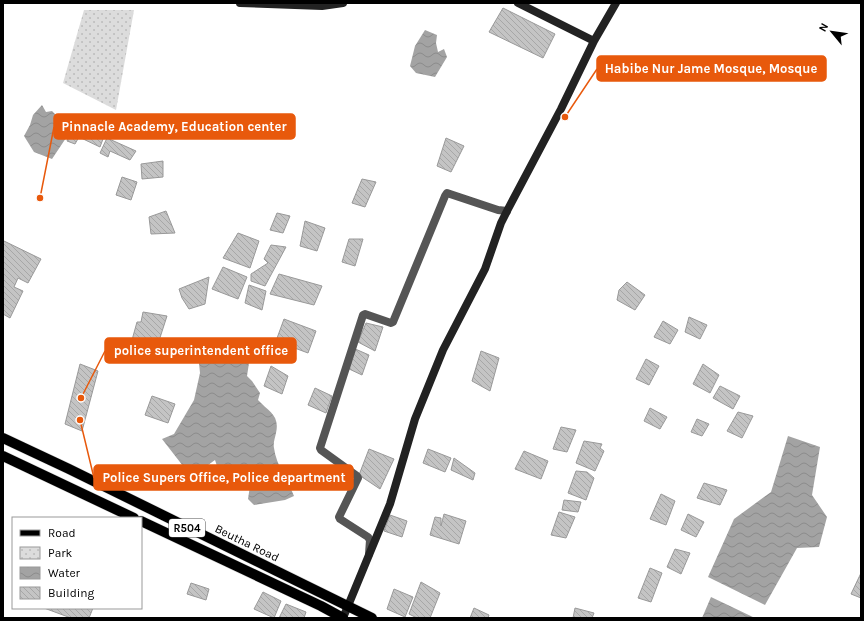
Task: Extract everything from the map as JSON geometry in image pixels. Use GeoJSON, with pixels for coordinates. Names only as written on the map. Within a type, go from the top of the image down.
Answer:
{"type":"FeatureCollection","features":[{"type":"Feature","properties":{"kind":"main road","name":"Beutha Road"},"geometry":{"type":"LineString","coordinates":[[3,438],[372,618]]}},
{"type":"Feature","properties":{"kind":"main road"},"geometry":{"type":"LineString","coordinates":[[3,456],[132,517]]}},
{"type":"Feature","properties":{"kind":"main road"},"geometry":{"type":"LineString","coordinates":[[61,483],[69,469]]}},
{"type":"Feature","properties":{"kind":"main road","name":"Beutha Road"},"geometry":{"type":"LineString","coordinates":[[142,521],[321,606],[343,618]]}},
{"type":"Feature","properties":{"kind":"street"},"geometry":{"type":"LineString","coordinates":[[240,3],[322,6],[343,3]]}},
{"type":"Feature","properties":{"kind":"street"},"geometry":{"type":"LineString","coordinates":[[518,3],[594,41]]}},
{"type":"Feature","properties":{"kind":"street"},"geometry":{"type":"LineString","coordinates":[[343,618],[390,504],[415,419],[443,350],[485,269],[501,223],[558,115],[594,41],[616,3]]}},
{"type":"Feature","properties":{"kind":"street"},"geometry":{"type":"LineString","coordinates":[[369,557],[370,540],[368,537],[339,517],[358,478],[320,448],[363,315],[365,314],[391,323],[393,322],[447,193],[498,210],[507,211]]}},
{"type":"Feature","properties":{"kind":"green space"},"geometry":{"type":"Polygon","coordinates":[[[84,10],[134,10],[116,110],[63,83],[84,10]]]}},
{"type":"Feature","properties":{"kind":"water"},"geometry":{"type":"Polygon","coordinates":[[[425,30],[437,35],[436,43],[438,52],[444,49],[447,57],[435,77],[416,73],[410,66],[415,46],[425,30]]]}},
{"type":"Feature","properties":{"kind":"water"},"geometry":{"type":"Polygon","coordinates":[[[42,105],[46,112],[52,111],[59,118],[69,122],[65,129],[66,138],[52,159],[34,152],[24,136],[33,115],[42,105]]]}},
{"type":"Feature","properties":{"kind":"water"},"geometry":{"type":"Polygon","coordinates":[[[225,342],[232,343],[241,356],[249,363],[247,376],[260,393],[258,400],[273,414],[275,418],[277,427],[274,444],[275,454],[294,496],[285,500],[254,505],[248,499],[250,486],[235,483],[229,487],[219,472],[215,460],[198,472],[183,466],[162,439],[174,434],[194,400],[200,373],[199,363],[201,361],[199,352],[204,343],[211,350],[216,347],[214,344],[225,342]]]}},
{"type":"Feature","properties":{"kind":"water"},"geometry":{"type":"Polygon","coordinates":[[[788,436],[820,447],[812,495],[827,517],[819,547],[797,548],[765,605],[708,577],[734,519],[771,492],[788,436]]]}},
{"type":"Feature","properties":{"kind":"water"},"geometry":{"type":"Polygon","coordinates":[[[711,597],[755,618],[702,618],[711,597]]]}},
{"type":"Feature","properties":{"kind":"building"},"geometry":{"type":"Polygon","coordinates":[[[503,8],[555,34],[543,58],[489,32],[503,8]]]}},
{"type":"Feature","properties":{"kind":"building"},"geometry":{"type":"Polygon","coordinates":[[[73,127],[103,139],[100,147],[79,137],[75,144],[67,141],[73,127]]]}},
{"type":"Feature","properties":{"kind":"building"},"geometry":{"type":"Polygon","coordinates":[[[107,138],[136,151],[130,160],[110,151],[108,157],[100,153],[107,138]]]}},
{"type":"Feature","properties":{"kind":"building"},"geometry":{"type":"Polygon","coordinates":[[[446,138],[464,146],[451,172],[437,166],[446,138]]]}},
{"type":"Feature","properties":{"kind":"building"},"geometry":{"type":"Polygon","coordinates":[[[163,161],[163,177],[142,179],[141,164],[163,161]]]}},
{"type":"Feature","properties":{"kind":"building"},"geometry":{"type":"Polygon","coordinates":[[[122,177],[137,182],[131,200],[116,195],[122,177]]]}},
{"type":"Feature","properties":{"kind":"building"},"geometry":{"type":"Polygon","coordinates":[[[362,179],[376,182],[365,207],[352,203],[362,179]]]}},
{"type":"Feature","properties":{"kind":"building"},"geometry":{"type":"Polygon","coordinates":[[[166,211],[175,233],[151,234],[149,217],[166,211]]]}},
{"type":"Feature","properties":{"kind":"building"},"geometry":{"type":"Polygon","coordinates":[[[277,213],[290,216],[283,233],[270,230],[277,213]]]}},
{"type":"Feature","properties":{"kind":"building"},"geometry":{"type":"Polygon","coordinates":[[[305,221],[325,228],[317,251],[300,246],[305,221]]]}},
{"type":"Feature","properties":{"kind":"building"},"geometry":{"type":"Polygon","coordinates":[[[238,233],[259,241],[250,268],[223,258],[238,233]]]}},
{"type":"Feature","properties":{"kind":"building"},"geometry":{"type":"Polygon","coordinates":[[[349,239],[363,239],[355,266],[342,262],[349,239]]]}},
{"type":"Feature","properties":{"kind":"building"},"geometry":{"type":"Polygon","coordinates":[[[4,241],[41,259],[28,283],[18,278],[14,287],[23,291],[10,318],[3,314],[4,241]]]}},
{"type":"Feature","properties":{"kind":"building"},"geometry":{"type":"Polygon","coordinates":[[[271,245],[286,247],[265,286],[251,281],[251,274],[268,263],[264,259],[271,245]]]}},
{"type":"Feature","properties":{"kind":"building"},"geometry":{"type":"Polygon","coordinates":[[[223,267],[247,277],[238,299],[212,289],[223,267]]]}},
{"type":"Feature","properties":{"kind":"building"},"geometry":{"type":"Polygon","coordinates":[[[279,274],[322,286],[314,305],[270,294],[279,274]]]}},
{"type":"Feature","properties":{"kind":"building"},"geometry":{"type":"Polygon","coordinates":[[[209,277],[205,304],[189,309],[182,298],[179,289],[209,277]]]}},
{"type":"Feature","properties":{"kind":"building"},"geometry":{"type":"Polygon","coordinates":[[[627,282],[645,295],[635,310],[617,300],[619,290],[627,282]]]}},
{"type":"Feature","properties":{"kind":"building"},"geometry":{"type":"Polygon","coordinates":[[[249,285],[266,291],[262,310],[245,303],[249,285]]]}},
{"type":"Feature","properties":{"kind":"building"},"geometry":{"type":"Polygon","coordinates":[[[143,312],[167,316],[156,350],[132,340],[137,322],[141,322],[143,312]]]}},
{"type":"Feature","properties":{"kind":"building"},"geometry":{"type":"Polygon","coordinates":[[[689,317],[707,325],[700,339],[685,332],[689,317]]]}},
{"type":"Feature","properties":{"kind":"building"},"geometry":{"type":"Polygon","coordinates":[[[284,319],[316,331],[308,353],[276,341],[284,319]]]}},
{"type":"Feature","properties":{"kind":"building"},"geometry":{"type":"Polygon","coordinates":[[[663,321],[678,330],[670,344],[654,337],[663,321]]]}},
{"type":"Feature","properties":{"kind":"building"},"geometry":{"type":"Polygon","coordinates":[[[366,323],[383,327],[375,351],[358,342],[366,323]]]}},
{"type":"Feature","properties":{"kind":"building"},"geometry":{"type":"Polygon","coordinates":[[[353,348],[369,355],[362,375],[347,368],[353,348]]]}},
{"type":"Feature","properties":{"kind":"building"},"geometry":{"type":"Polygon","coordinates":[[[481,351],[499,358],[490,391],[472,381],[481,351]]]}},
{"type":"Feature","properties":{"kind":"building"},"geometry":{"type":"Polygon","coordinates":[[[646,359],[659,366],[649,385],[636,379],[646,359]]]}},
{"type":"Feature","properties":{"kind":"building"},"geometry":{"type":"Polygon","coordinates":[[[80,364],[98,371],[82,431],[65,424],[80,364]]]}},
{"type":"Feature","properties":{"kind":"building"},"geometry":{"type":"Polygon","coordinates":[[[703,364],[719,375],[710,393],[693,384],[703,364]]]}},
{"type":"Feature","properties":{"kind":"building"},"geometry":{"type":"Polygon","coordinates":[[[271,366],[288,376],[282,394],[264,386],[271,366]]]}},
{"type":"Feature","properties":{"kind":"building"},"geometry":{"type":"Polygon","coordinates":[[[720,386],[740,396],[733,409],[713,398],[720,386]]]}},
{"type":"Feature","properties":{"kind":"building"},"geometry":{"type":"Polygon","coordinates":[[[315,388],[332,396],[326,413],[308,405],[315,388]]]}},
{"type":"Feature","properties":{"kind":"building"},"geometry":{"type":"Polygon","coordinates":[[[152,396],[175,404],[168,423],[145,415],[152,396]]]}},
{"type":"Feature","properties":{"kind":"building"},"geometry":{"type":"Polygon","coordinates":[[[650,408],[667,417],[660,429],[644,421],[650,408]]]}},
{"type":"Feature","properties":{"kind":"building"},"geometry":{"type":"Polygon","coordinates":[[[738,412],[753,416],[742,438],[727,431],[738,412]]]}},
{"type":"Feature","properties":{"kind":"building"},"geometry":{"type":"Polygon","coordinates":[[[697,419],[709,424],[702,436],[691,432],[697,419]]]}},
{"type":"Feature","properties":{"kind":"building"},"geometry":{"type":"Polygon","coordinates":[[[561,427],[576,430],[567,452],[553,449],[561,427]]]}},
{"type":"Feature","properties":{"kind":"building"},"geometry":{"type":"Polygon","coordinates":[[[584,441],[602,444],[600,448],[604,451],[595,471],[576,463],[584,441]]]}},
{"type":"Feature","properties":{"kind":"building"},"geometry":{"type":"Polygon","coordinates":[[[369,449],[394,459],[380,489],[359,475],[369,449]]]}},
{"type":"Feature","properties":{"kind":"building"},"geometry":{"type":"Polygon","coordinates":[[[428,449],[451,458],[445,472],[423,463],[428,449]]]}},
{"type":"Feature","properties":{"kind":"building"},"geometry":{"type":"Polygon","coordinates":[[[524,451],[548,461],[541,479],[515,469],[524,451]]]}},
{"type":"Feature","properties":{"kind":"building"},"geometry":{"type":"Polygon","coordinates":[[[454,458],[475,473],[473,480],[451,470],[454,458]]]}},
{"type":"Feature","properties":{"kind":"building"},"geometry":{"type":"Polygon","coordinates":[[[576,471],[587,472],[594,478],[586,500],[568,493],[576,471]]]}},
{"type":"Feature","properties":{"kind":"building"},"geometry":{"type":"Polygon","coordinates":[[[704,483],[727,490],[720,505],[697,498],[704,483]]]}},
{"type":"Feature","properties":{"kind":"building"},"geometry":{"type":"Polygon","coordinates":[[[661,494],[675,501],[666,525],[650,519],[661,494]]]}},
{"type":"Feature","properties":{"kind":"building"},"geometry":{"type":"Polygon","coordinates":[[[564,500],[581,502],[578,512],[562,510],[564,500]]]}},
{"type":"Feature","properties":{"kind":"building"},"geometry":{"type":"Polygon","coordinates":[[[559,512],[575,517],[566,538],[551,535],[559,512]]]}},
{"type":"Feature","properties":{"kind":"building"},"geometry":{"type":"Polygon","coordinates":[[[444,514],[466,521],[459,544],[430,535],[435,517],[441,518],[441,526],[444,514]]]}},
{"type":"Feature","properties":{"kind":"building"},"geometry":{"type":"Polygon","coordinates":[[[688,514],[704,522],[696,537],[681,530],[688,514]]]}},
{"type":"Feature","properties":{"kind":"building"},"geometry":{"type":"Polygon","coordinates":[[[390,515],[407,521],[402,537],[384,531],[390,515]]]}},
{"type":"Feature","properties":{"kind":"building"},"geometry":{"type":"Polygon","coordinates":[[[675,549],[690,553],[681,574],[667,567],[675,549]]]}},
{"type":"Feature","properties":{"kind":"building"},"geometry":{"type":"Polygon","coordinates":[[[650,568],[662,573],[651,602],[638,598],[650,568]]]}},
{"type":"Feature","properties":{"kind":"building"},"geometry":{"type":"Polygon","coordinates":[[[861,573],[861,598],[851,594],[861,573]]]}},
{"type":"Feature","properties":{"kind":"building"},"geometry":{"type":"Polygon","coordinates":[[[421,582],[440,593],[430,618],[417,618],[409,614],[421,582]]]}},
{"type":"Feature","properties":{"kind":"building"},"geometry":{"type":"Polygon","coordinates":[[[191,583],[209,589],[206,600],[187,594],[191,583]]]}},
{"type":"Feature","properties":{"kind":"building"},"geometry":{"type":"Polygon","coordinates":[[[394,589],[413,597],[405,617],[387,609],[394,589]]]}},
{"type":"Feature","properties":{"kind":"building"},"geometry":{"type":"Polygon","coordinates":[[[263,592],[281,601],[274,618],[254,609],[263,592]]]}},
{"type":"Feature","properties":{"kind":"building"},"geometry":{"type":"Polygon","coordinates":[[[286,604],[306,612],[304,618],[279,618],[286,604]]]}},
{"type":"Feature","properties":{"kind":"building"},"geometry":{"type":"Polygon","coordinates":[[[474,608],[489,615],[488,618],[470,618],[474,608]]]}},
{"type":"Feature","properties":{"kind":"building"},"geometry":{"type":"Polygon","coordinates":[[[575,608],[594,613],[592,618],[573,618],[575,608]]]}},
{"type":"Feature","properties":{"kind":"building"},"geometry":{"type":"Polygon","coordinates":[[[47,609],[93,609],[89,618],[71,618],[47,609]]]}},
{"type":"Feature","properties":{"kind":"place","name":"Habibe Nur Jame Mosque, Mosque"},"geometry":{"type":"Point","coordinates":[565,117]}},
{"type":"Feature","properties":{"kind":"place","name":"Pinnacle Academy, Education center"},"geometry":{"type":"Point","coordinates":[40,198]}},
{"type":"Feature","properties":{"kind":"place","name":"police superintendent office"},"geometry":{"type":"Point","coordinates":[81,398]}},
{"type":"Feature","properties":{"kind":"place","name":"Police Supers Office, Police department"},"geometry":{"type":"Point","coordinates":[80,420]}}]}
